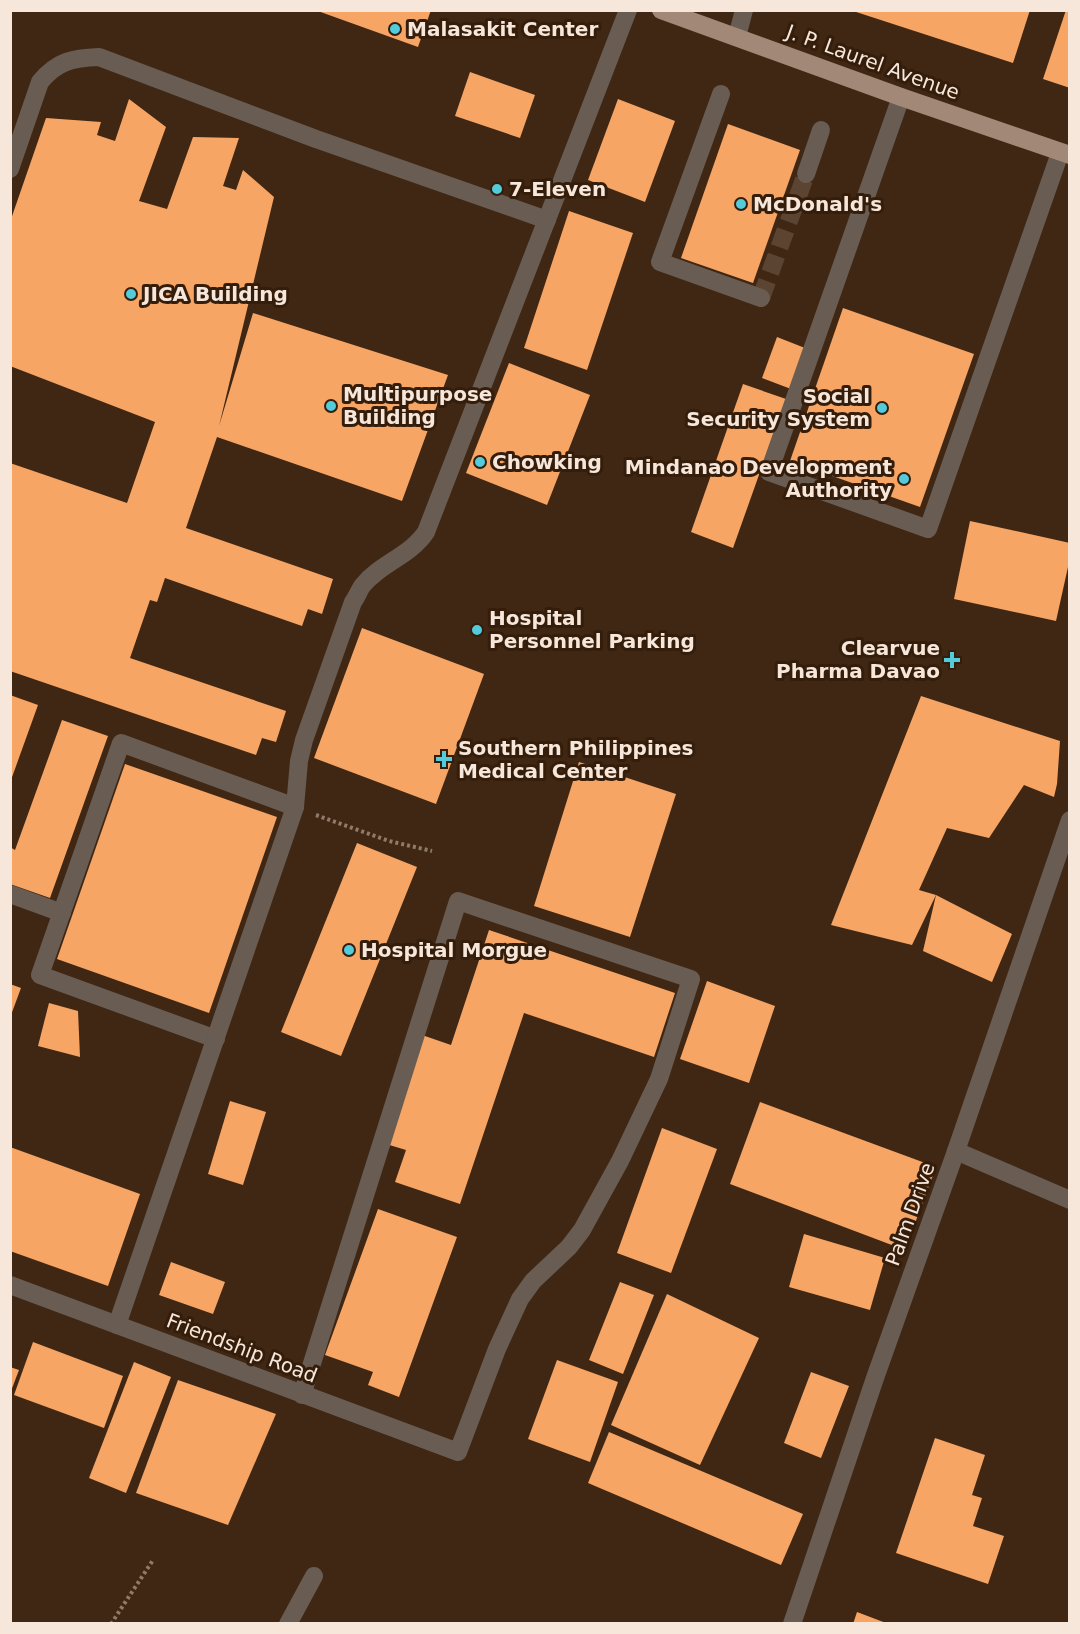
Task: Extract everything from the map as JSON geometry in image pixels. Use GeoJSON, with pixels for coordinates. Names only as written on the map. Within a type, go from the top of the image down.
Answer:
{"type":"FeatureCollection","features":[{"type":"Feature","properties":{"kind":"main road","name":"J. P. Laurel Avenue"},"geometry":{"type":"LineString","coordinates":[[661,10],[1065,154]]}},
{"type":"Feature","properties":{"kind":"street"},"geometry":{"type":"LineString","coordinates":[[117,1325],[295,807],[298,761],[353,602],[363,586],[375,574],[407,552],[419,542],[426,532],[628,10]]}},
{"type":"Feature","properties":{"kind":"street"},"geometry":{"type":"LineString","coordinates":[[737,37],[744,10]]}},
{"type":"Feature","properties":{"kind":"street"},"geometry":{"type":"LineString","coordinates":[[10,169],[40,82],[50,70],[64,62],[78,58],[99,57],[316,139],[547,220]]}},
{"type":"Feature","properties":{"kind":"street"},"geometry":{"type":"LineString","coordinates":[[721,94],[660,262],[761,298]]}},
{"type":"Feature","properties":{"kind":"street"},"geometry":{"type":"LineString","coordinates":[[901,97],[770,472],[928,529],[1065,154]]}},
{"type":"Feature","properties":{"kind":"street"},"geometry":{"type":"LineString","coordinates":[[806,174],[821,130]]}},
{"type":"Feature","properties":{"kind":"street"},"geometry":{"type":"LineString","coordinates":[[216,1039],[40,975],[122,744],[295,807]]}},
{"type":"Feature","properties":{"kind":"street","name":"Palm Drive"},"geometry":{"type":"LineString","coordinates":[[792,1623],[1070,820]]}},
{"type":"Feature","properties":{"kind":"street"},"geometry":{"type":"LineString","coordinates":[[10,894],[62,913]]}},
{"type":"Feature","properties":{"kind":"street","name":"Friendship Road"},"geometry":{"type":"LineString","coordinates":[[10,1285],[302,1395],[458,1452],[497,1349],[520,1299],[533,1281],[569,1247],[582,1230],[620,1161],[659,1079],[691,979],[459,901],[302,1395]]}},
{"type":"Feature","properties":{"kind":"street"},"geometry":{"type":"LineString","coordinates":[[956,1151],[1070,1200]]}},
{"type":"Feature","properties":{"kind":"street"},"geometry":{"type":"LineString","coordinates":[[288,1623],[314,1576]]}},
{"type":"Feature","properties":{"kind":"path"},"geometry":{"type":"LineString","coordinates":[[295,807],[389,842],[432,851]]}},
{"type":"Feature","properties":{"kind":"path"},"geometry":{"type":"LineString","coordinates":[[111,1623],[153,1560]]}},
{"type":"Feature","properties":{"kind":"building","name":"Malasakit Center"},"geometry":{"type":"Polygon","coordinates":[[[315,10],[431,10],[418,47],[315,10]]]}},
{"type":"Feature","properties":{"kind":"building"},"geometry":{"type":"Polygon","coordinates":[[[850,10],[1030,10],[1013,63],[850,10]]]}},
{"type":"Feature","properties":{"kind":"building"},"geometry":{"type":"Polygon","coordinates":[[[1066,10],[1070,10],[1070,88],[1043,79],[1066,10]]]}},
{"type":"Feature","properties":{"kind":"building"},"geometry":{"type":"Polygon","coordinates":[[[470,72],[535,95],[520,138],[455,116],[470,72]]]}},
{"type":"Feature","properties":{"kind":"building"},"geometry":{"type":"Polygon","coordinates":[[[129,99],[166,127],[139,201],[167,209],[193,137],[239,138],[223,186],[236,190],[243,170],[274,197],[219,426],[253,313],[448,375],[402,501],[217,437],[186,528],[333,579],[322,614],[308,609],[302,626],[165,578],[157,602],[150,600],[130,658],[286,711],[276,742],[262,738],[256,755],[10,671],[10,463],[127,503],[155,422],[10,366],[10,222],[46,118],[101,122],[97,135],[115,141],[129,99]]]}},
{"type":"Feature","properties":{"kind":"building"},"geometry":{"type":"Polygon","coordinates":[[[618,99],[675,121],[645,202],[588,180],[618,99]]]}},
{"type":"Feature","properties":{"kind":"building","name":"McDonald's"},"geometry":{"type":"Polygon","coordinates":[[[728,124],[800,150],[753,283],[681,258],[728,124]]]}},
{"type":"Feature","properties":{"kind":"building"},"geometry":{"type":"Polygon","coordinates":[[[569,211],[633,233],[587,370],[524,348],[569,211]]]}},
{"type":"Feature","properties":{"kind":"building","name":"Social Security System"},"geometry":{"type":"Polygon","coordinates":[[[843,308],[974,354],[920,507],[790,461],[843,308]]]}},
{"type":"Feature","properties":{"kind":"building"},"geometry":{"type":"Polygon","coordinates":[[[777,337],[805,348],[791,389],[762,378],[777,337]]]}},
{"type":"Feature","properties":{"kind":"building"},"geometry":{"type":"Polygon","coordinates":[[[509,363],[590,395],[547,505],[466,473],[509,363]]]}},
{"type":"Feature","properties":{"kind":"building"},"geometry":{"type":"Polygon","coordinates":[[[743,384],[786,399],[733,548],[691,532],[743,384]]]}},
{"type":"Feature","properties":{"kind":"building"},"geometry":{"type":"Polygon","coordinates":[[[970,521],[1070,543],[1070,558],[1056,621],[954,599],[970,521]]]}},
{"type":"Feature","properties":{"kind":"building"},"geometry":{"type":"Polygon","coordinates":[[[362,628],[484,674],[436,804],[314,758],[362,628]]]}},
{"type":"Feature","properties":{"kind":"building"},"geometry":{"type":"Polygon","coordinates":[[[10,695],[38,705],[11,780],[10,780],[10,695]]]}},
{"type":"Feature","properties":{"kind":"building"},"geometry":{"type":"Polygon","coordinates":[[[921,696],[1060,741],[1054,797],[1024,785],[989,838],[947,828],[919,890],[936,895],[912,945],[831,925],[921,696]]]}},
{"type":"Feature","properties":{"kind":"building"},"geometry":{"type":"Polygon","coordinates":[[[62,720],[108,736],[50,898],[10,884],[10,847],[15,850],[62,720]]]}},
{"type":"Feature","properties":{"kind":"building"},"geometry":{"type":"Polygon","coordinates":[[[579,762],[676,794],[630,937],[534,906],[579,762]]]}},
{"type":"Feature","properties":{"kind":"building"},"geometry":{"type":"Polygon","coordinates":[[[125,764],[277,817],[209,1013],[57,959],[125,764]]]}},
{"type":"Feature","properties":{"kind":"building","name":"Hospital Morgue"},"geometry":{"type":"Polygon","coordinates":[[[357,843],[417,867],[341,1056],[281,1032],[357,843]]]}},
{"type":"Feature","properties":{"kind":"building"},"geometry":{"type":"Polygon","coordinates":[[[936,895],[1012,934],[992,982],[923,951],[936,895]]]}},
{"type":"Feature","properties":{"kind":"building"},"geometry":{"type":"Polygon","coordinates":[[[489,930],[675,993],[654,1057],[524,1013],[460,1204],[395,1182],[406,1150],[386,1144],[422,1035],[451,1045],[489,930]]]}},
{"type":"Feature","properties":{"kind":"building"},"geometry":{"type":"Polygon","coordinates":[[[707,981],[775,1006],[749,1083],[680,1059],[707,981]]]}},
{"type":"Feature","properties":{"kind":"building"},"geometry":{"type":"Polygon","coordinates":[[[10,984],[21,988],[11,1015],[10,1015],[10,984]]]}},
{"type":"Feature","properties":{"kind":"building"},"geometry":{"type":"Polygon","coordinates":[[[49,1003],[78,1011],[80,1057],[38,1046],[49,1003]]]}},
{"type":"Feature","properties":{"kind":"building"},"geometry":{"type":"Polygon","coordinates":[[[230,1101],[266,1112],[243,1185],[208,1174],[230,1101]]]}},
{"type":"Feature","properties":{"kind":"building"},"geometry":{"type":"Polygon","coordinates":[[[760,1102],[936,1167],[905,1250],[730,1184],[760,1102]]]}},
{"type":"Feature","properties":{"kind":"building"},"geometry":{"type":"Polygon","coordinates":[[[662,1128],[717,1149],[671,1273],[617,1253],[662,1128]]]}},
{"type":"Feature","properties":{"kind":"building"},"geometry":{"type":"Polygon","coordinates":[[[10,1147],[140,1194],[108,1286],[10,1251],[10,1147]]]}},
{"type":"Feature","properties":{"kind":"building"},"geometry":{"type":"Polygon","coordinates":[[[378,1209],[457,1237],[399,1397],[368,1385],[373,1372],[325,1355],[378,1209]]]}},
{"type":"Feature","properties":{"kind":"building"},"geometry":{"type":"Polygon","coordinates":[[[804,1234],[885,1258],[870,1310],[789,1287],[804,1234]]]}},
{"type":"Feature","properties":{"kind":"building"},"geometry":{"type":"Polygon","coordinates":[[[171,1262],[225,1282],[213,1314],[159,1295],[171,1262]]]}},
{"type":"Feature","properties":{"kind":"building"},"geometry":{"type":"Polygon","coordinates":[[[620,1282],[654,1295],[623,1374],[589,1360],[620,1282]]]}},
{"type":"Feature","properties":{"kind":"building"},"geometry":{"type":"Polygon","coordinates":[[[667,1294],[759,1338],[700,1465],[611,1425],[667,1294]]]}},
{"type":"Feature","properties":{"kind":"building"},"geometry":{"type":"Polygon","coordinates":[[[33,1342],[123,1376],[104,1428],[14,1395],[33,1342]]]}},
{"type":"Feature","properties":{"kind":"building"},"geometry":{"type":"Polygon","coordinates":[[[557,1360],[618,1382],[590,1462],[528,1439],[557,1360]]]}},
{"type":"Feature","properties":{"kind":"building"},"geometry":{"type":"Polygon","coordinates":[[[134,1362],[171,1377],[126,1493],[89,1478],[134,1362]]]}},
{"type":"Feature","properties":{"kind":"building"},"geometry":{"type":"Polygon","coordinates":[[[10,1367],[19,1370],[11,1391],[10,1391],[10,1367]]]}},
{"type":"Feature","properties":{"kind":"building"},"geometry":{"type":"Polygon","coordinates":[[[811,1372],[849,1386],[821,1458],[784,1443],[811,1372]]]}},
{"type":"Feature","properties":{"kind":"building"},"geometry":{"type":"Polygon","coordinates":[[[178,1380],[276,1414],[228,1525],[136,1493],[178,1380]]]}},
{"type":"Feature","properties":{"kind":"building"},"geometry":{"type":"Polygon","coordinates":[[[609,1432],[803,1514],[781,1565],[588,1483],[609,1432]]]}},
{"type":"Feature","properties":{"kind":"building"},"geometry":{"type":"Polygon","coordinates":[[[935,1438],[985,1455],[972,1495],[982,1498],[973,1526],[1004,1536],[988,1584],[896,1553],[935,1438]]]}},
{"type":"Feature","properties":{"kind":"building"},"geometry":{"type":"Polygon","coordinates":[[[857,1612],[886,1623],[886,1624],[853,1624],[857,1612]]]}},
{"type":"Feature","properties":{"kind":"tunnel"},"geometry":{"type":"LineString","coordinates":[[761,298],[806,174]]}},
{"type":"Feature","properties":{"kind":"place","name":"Malasakit Center"},"geometry":{"type":"Point","coordinates":[395,29]}},
{"type":"Feature","properties":{"kind":"place","name":"7-Eleven"},"geometry":{"type":"Point","coordinates":[497,189]}},
{"type":"Feature","properties":{"kind":"place","name":"McDonald's"},"geometry":{"type":"Point","coordinates":[741,204]}},
{"type":"Feature","properties":{"kind":"place","name":"JICA Building"},"geometry":{"type":"Point","coordinates":[131,294]}},
{"type":"Feature","properties":{"kind":"place","name":"Multipurpose Building"},"geometry":{"type":"Point","coordinates":[331,406]}},
{"type":"Feature","properties":{"kind":"place","name":"Social Security System"},"geometry":{"type":"Point","coordinates":[882,408]}},
{"type":"Feature","properties":{"kind":"place","name":"Chowking"},"geometry":{"type":"Point","coordinates":[480,462]}},
{"type":"Feature","properties":{"kind":"place","name":"Mindanao Development Authority"},"geometry":{"type":"Point","coordinates":[904,479]}},
{"type":"Feature","properties":{"kind":"place","name":"Hospital Personnel Parking"},"geometry":{"type":"Point","coordinates":[477,630]}},
{"type":"Feature","properties":{"kind":"place","name":"Clearvue Pharma Davao"},"geometry":{"type":"Point","coordinates":[952,660]}},
{"type":"Feature","properties":{"kind":"place","name":"Southern Philippines Medical Center"},"geometry":{"type":"Point","coordinates":[444,759]}},
{"type":"Feature","properties":{"kind":"place","name":"Hospital Morgue"},"geometry":{"type":"Point","coordinates":[349,950]}}]}
